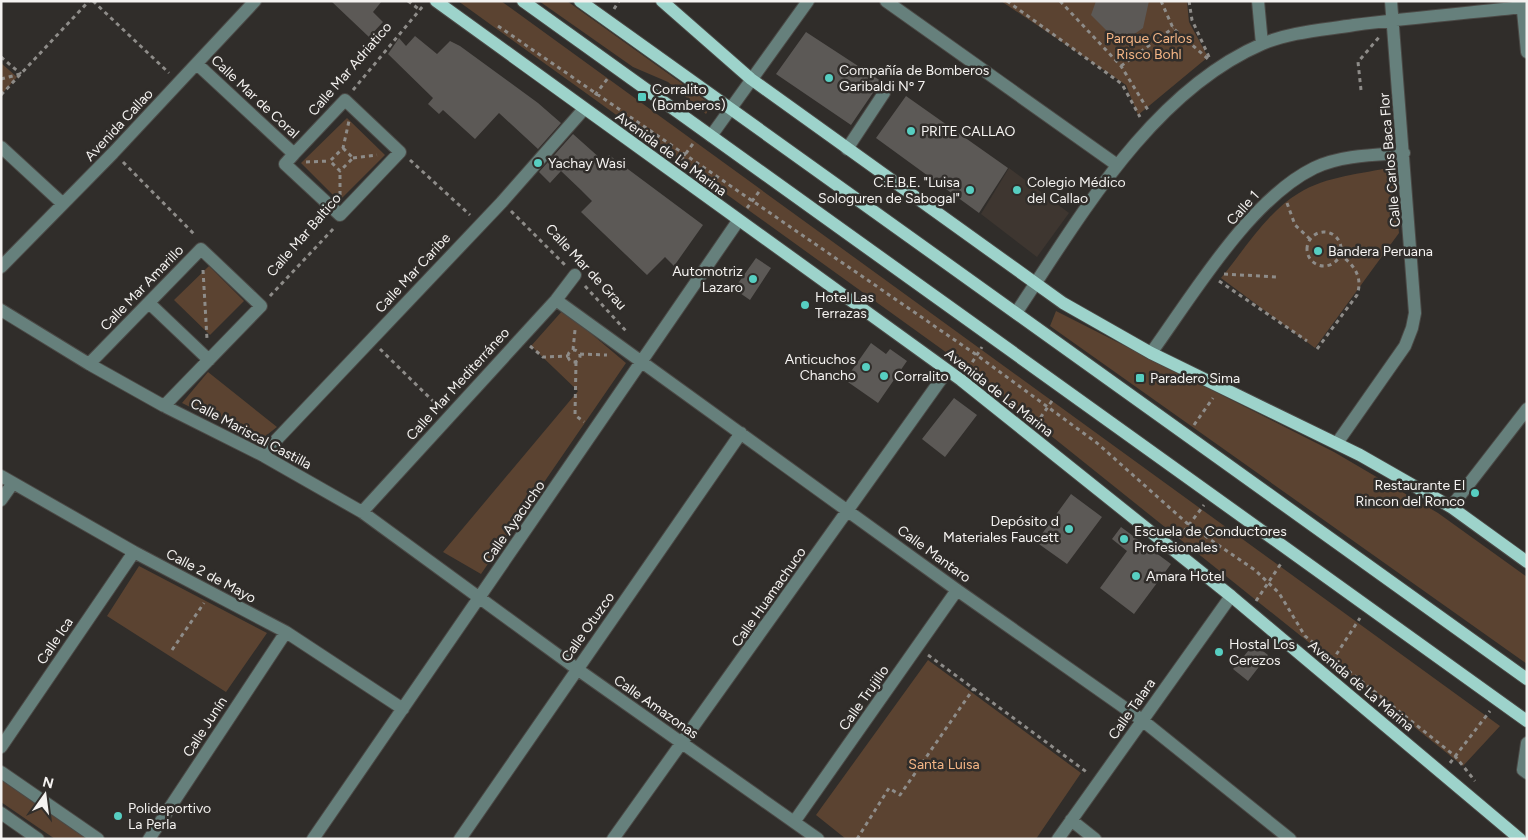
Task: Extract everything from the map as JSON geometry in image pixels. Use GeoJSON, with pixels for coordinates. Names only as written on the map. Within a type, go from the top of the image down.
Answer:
{"type":"FeatureCollection","features":[{"type":"Feature","properties":{"kind":"main road","name":"Avenida de La Marina"},"geometry":{"type":"LineString","coordinates":[[436,1],[960,380],[1231,596],[1520,839]]}},
{"type":"Feature","properties":{"kind":"main road"},"geometry":{"type":"LineString","coordinates":[[523,1],[1527,721]]}},
{"type":"Feature","properties":{"kind":"main road"},"geometry":{"type":"LineString","coordinates":[[580,1],[1527,679]]}},
{"type":"Feature","properties":{"kind":"main road"},"geometry":{"type":"LineString","coordinates":[[662,1],[751,79],[1035,284],[1107,330],[1338,443],[1451,507],[1527,562]]}},
{"type":"Feature","properties":{"kind":"main road"},"geometry":{"type":"LineString","coordinates":[[1487,812],[1506,839]]}},
{"type":"Feature","properties":{"kind":"street","name":"Avenida Callao"},"geometry":{"type":"LineString","coordinates":[[1,266],[113,153],[255,1]]}},
{"type":"Feature","properties":{"kind":"street"},"geometry":{"type":"LineString","coordinates":[[707,133],[731,108],[808,1]]}},
{"type":"Feature","properties":{"kind":"street"},"geometry":{"type":"LineString","coordinates":[[886,1],[1117,165]]}},
{"type":"Feature","properties":{"kind":"street"},"geometry":{"type":"LineString","coordinates":[[1258,1],[1262,44]]}},
{"type":"Feature","properties":{"kind":"street","name":"Calle Carlos Baca Flor"},"geometry":{"type":"LineString","coordinates":[[1338,443],[1405,346],[1412,328],[1416,298],[1391,1]]}},
{"type":"Feature","properties":{"kind":"street"},"geometry":{"type":"LineString","coordinates":[[1016,314],[1117,165],[1175,101],[1214,64],[1262,44],[1303,32],[1522,4],[1527,52]]}},
{"type":"Feature","properties":{"kind":"street","name":"Calle Mar de Coral"},"geometry":{"type":"LineString","coordinates":[[197,64],[294,154],[285,164],[340,215]]}},
{"type":"Feature","properties":{"kind":"street"},"geometry":{"type":"LineString","coordinates":[[847,149],[884,93]]}},
{"type":"Feature","properties":{"kind":"street"},"geometry":{"type":"LineString","coordinates":[[348,103],[400,152]]}},
{"type":"Feature","properties":{"kind":"street","name":"Calle Mar Adriatico"},"geometry":{"type":"LineString","coordinates":[[294,154],[348,103]]}},
{"type":"Feature","properties":{"kind":"street","name":"Calle Mar Caribe"},"geometry":{"type":"LineString","coordinates":[[262,455],[502,202],[584,109]]}},
{"type":"Feature","properties":{"kind":"street"},"geometry":{"type":"LineString","coordinates":[[1,147],[64,204]]}},
{"type":"Feature","properties":{"kind":"street","name":"Calle Mar Baltico"},"geometry":{"type":"LineString","coordinates":[[340,215],[400,152]]}},
{"type":"Feature","properties":{"kind":"street","name":"Calle 1"},"geometry":{"type":"LineString","coordinates":[[1151,353],[1208,273],[1255,213],[1287,184],[1315,168],[1343,159],[1404,153]]}},
{"type":"Feature","properties":{"kind":"street","name":"Calle Ayacucho"},"geometry":{"type":"LineString","coordinates":[[313,839],[643,362],[738,221]]}},
{"type":"Feature","properties":{"kind":"street","name":"Calle Mar Amarillo"},"geometry":{"type":"LineString","coordinates":[[89,364],[201,249],[261,306]]}},
{"type":"Feature","properties":{"kind":"street","name":"Calle Mar Mediterráneo"},"geometry":{"type":"LineString","coordinates":[[362,512],[556,300],[575,275]]}},
{"type":"Feature","properties":{"kind":"street","name":"Calle Mantaro"},"geometry":{"type":"LineString","coordinates":[[556,300],[849,510],[957,590],[1142,720],[1290,839]]}},
{"type":"Feature","properties":{"kind":"street"},"geometry":{"type":"LineString","coordinates":[[149,302],[209,360]]}},
{"type":"Feature","properties":{"kind":"street"},"geometry":{"type":"LineString","coordinates":[[164,406],[261,306]]}},
{"type":"Feature","properties":{"kind":"street","name":"Calle Mariscal Castilla"},"geometry":{"type":"LineString","coordinates":[[1,310],[89,364],[164,406],[262,455],[362,512],[480,597]]}},
{"type":"Feature","properties":{"kind":"street","name":"Calle Huamachuco"},"geometry":{"type":"LineString","coordinates":[[613,839],[947,371]]}},
{"type":"Feature","properties":{"kind":"street"},"geometry":{"type":"LineString","coordinates":[[1451,507],[1527,409]]}},
{"type":"Feature","properties":{"kind":"street","name":"Calle Otuzco"},"geometry":{"type":"LineString","coordinates":[[460,839],[741,433]]}},
{"type":"Feature","properties":{"kind":"street","name":"Calle 2 de Mayo"},"geometry":{"type":"LineString","coordinates":[[1,476],[134,552],[286,632],[403,709]]}},
{"type":"Feature","properties":{"kind":"street"},"geometry":{"type":"LineString","coordinates":[[1,500],[13,483]]}},
{"type":"Feature","properties":{"kind":"street","name":"Calle Ica"},"geometry":{"type":"LineString","coordinates":[[1,747],[134,552]]}},
{"type":"Feature","properties":{"kind":"street","name":"Calle Trujillo"},"geometry":{"type":"LineString","coordinates":[[794,822],[957,590]]}},
{"type":"Feature","properties":{"kind":"street","name":"Calle Talara"},"geometry":{"type":"LineString","coordinates":[[1058,839],[1231,596]]}},
{"type":"Feature","properties":{"kind":"street","name":"Calle Amazonas"},"geometry":{"type":"LineString","coordinates":[[480,597],[577,669],[818,839]]}},
{"type":"Feature","properties":{"kind":"street","name":"Calle Junín"},"geometry":{"type":"LineString","coordinates":[[149,839],[286,632]]}},
{"type":"Feature","properties":{"kind":"street"},"geometry":{"type":"LineString","coordinates":[[1527,742],[1524,770],[1527,774]]}},
{"type":"Feature","properties":{"kind":"street"},"geometry":{"type":"LineString","coordinates":[[1,772],[98,839]]}},
{"type":"Feature","properties":{"kind":"street"},"geometry":{"type":"LineString","coordinates":[[1,814],[38,839]]}},
{"type":"Feature","properties":{"kind":"street"},"geometry":{"type":"LineString","coordinates":[[1071,820],[1095,839]]}},
{"type":"Feature","properties":{"kind":"path"},"geometry":{"type":"LineString","coordinates":[[1,95],[91,1],[179,82]]}},
{"type":"Feature","properties":{"kind":"path"},"geometry":{"type":"LineString","coordinates":[[408,1],[420,10]]}},
{"type":"Feature","properties":{"kind":"path","name":"Calle Mar Adriatico"},"geometry":{"type":"LineString","coordinates":[[348,103],[427,1]]}},
{"type":"Feature","properties":{"kind":"path"},"geometry":{"type":"LineString","coordinates":[[1007,1],[1122,84],[1151,126]]}},
{"type":"Feature","properties":{"kind":"path"},"geometry":{"type":"LineString","coordinates":[[1060,1],[1121,66],[1151,126]]}},
{"type":"Feature","properties":{"kind":"path"},"geometry":{"type":"LineString","coordinates":[[1161,1],[1173,28],[1214,64]]}},
{"type":"Feature","properties":{"kind":"path"},"geometry":{"type":"LineString","coordinates":[[1190,1],[1192,20],[1214,64]]}},
{"type":"Feature","properties":{"kind":"path"},"geometry":{"type":"LineString","coordinates":[[1361,90],[1358,62],[1393,20]]}},
{"type":"Feature","properties":{"kind":"path"},"geometry":{"type":"LineString","coordinates":[[1121,66],[1173,28]]}},
{"type":"Feature","properties":{"kind":"path"},"geometry":{"type":"LineString","coordinates":[[1,57],[21,74]]}},
{"type":"Feature","properties":{"kind":"path"},"geometry":{"type":"LineString","coordinates":[[584,109],[616,68]]}},
{"type":"Feature","properties":{"kind":"path"},"geometry":{"type":"LineString","coordinates":[[1,79],[21,74]]}},
{"type":"Feature","properties":{"kind":"path"},"geometry":{"type":"LineString","coordinates":[[343,148],[353,158],[340,171],[330,161],[343,148],[348,103]]}},
{"type":"Feature","properties":{"kind":"path"},"geometry":{"type":"LineString","coordinates":[[672,173],[707,133]]}},
{"type":"Feature","properties":{"kind":"path"},"geometry":{"type":"LineString","coordinates":[[400,152],[481,224]]}},
{"type":"Feature","properties":{"kind":"path"},"geometry":{"type":"LineString","coordinates":[[113,153],[198,238],[201,249],[209,360]]}},
{"type":"Feature","properties":{"kind":"path"},"geometry":{"type":"LineString","coordinates":[[738,221],[769,179]]}},
{"type":"Feature","properties":{"kind":"path"},"geometry":{"type":"LineString","coordinates":[[1287,184],[1287,208],[1301,232],[1310,239]]}},
{"type":"Feature","properties":{"kind":"path","name":"Calle Mar de Grau"},"geometry":{"type":"LineString","coordinates":[[502,202],[575,275],[628,333]]}},
{"type":"Feature","properties":{"kind":"path","name":"Calle Mar Baltico"},"geometry":{"type":"LineString","coordinates":[[261,306],[334,228],[340,215]]}},
{"type":"Feature","properties":{"kind":"path"},"geometry":{"type":"LineString","coordinates":[[1324,232],[1334,234],[1340,242],[1340,256],[1334,264],[1319,266],[1308,254],[1310,239],[1324,232]]}},
{"type":"Feature","properties":{"kind":"path"},"geometry":{"type":"LineString","coordinates":[[1317,350],[1357,295],[1360,288],[1360,281],[1354,268],[1340,256]]}},
{"type":"Feature","properties":{"kind":"path"},"geometry":{"type":"LineString","coordinates":[[1208,273],[1278,277]]}},
{"type":"Feature","properties":{"kind":"path"},"geometry":{"type":"LineString","coordinates":[[1208,273],[1307,341]]}},
{"type":"Feature","properties":{"kind":"path"},"geometry":{"type":"LineString","coordinates":[[960,380],[978,356],[988,336]]}},
{"type":"Feature","properties":{"kind":"path"},"geometry":{"type":"LineString","coordinates":[[521,337],[543,357],[568,356],[573,350],[578,351],[580,358],[576,362],[575,415],[595,431]]}},
{"type":"Feature","properties":{"kind":"path"},"geometry":{"type":"LineString","coordinates":[[371,340],[449,417]]}},
{"type":"Feature","properties":{"kind":"path"},"geometry":{"type":"LineString","coordinates":[[568,356],[570,361],[576,362]]}},
{"type":"Feature","properties":{"kind":"path"},"geometry":{"type":"LineString","coordinates":[[1187,436],[1221,387]]}},
{"type":"Feature","properties":{"kind":"path"},"geometry":{"type":"LineString","coordinates":[[1172,549],[1210,495]]}},
{"type":"Feature","properties":{"kind":"path"},"geometry":{"type":"LineString","coordinates":[[1249,612],[1289,552]]}},
{"type":"Feature","properties":{"kind":"path"},"geometry":{"type":"LineString","coordinates":[[172,650],[212,593]]}},
{"type":"Feature","properties":{"kind":"path"},"geometry":{"type":"LineString","coordinates":[[1324,674],[1367,607]]}},
{"type":"Feature","properties":{"kind":"path"},"geometry":{"type":"LineString","coordinates":[[917,648],[1100,781]]}},
{"type":"Feature","properties":{"kind":"path"},"geometry":{"type":"LineString","coordinates":[[857,839],[889,788],[900,795],[974,688]]}},
{"type":"Feature","properties":{"kind":"path"},"geometry":{"type":"LineString","coordinates":[[1441,773],[1498,700]]}},
{"type":"Feature","properties":{"kind":"shaded area","name":"Colegio Médico del Callao"},"geometry":{"type":"Polygon","coordinates":[[[1009,168],[1069,213],[1037,257],[981,214],[1009,168]]]}},
{"type":"Feature","properties":{"kind":"green space"},"geometry":{"type":"Polygon","coordinates":[[[458,1],[501,1],[1500,726],[1463,766],[954,358],[458,1]]]}},
{"type":"Feature","properties":{"kind":"green space"},"geometry":{"type":"Polygon","coordinates":[[[539,1],[567,1],[712,105],[706,114],[668,82],[633,67],[539,1]]]}},
{"type":"Feature","properties":{"kind":"green space","name":"Parque Carlos Risco Bohl"},"geometry":{"type":"Polygon","coordinates":[[[1001,1],[1187,1],[1189,22],[1208,57],[1138,115],[1126,85],[1001,1]]]}},
{"type":"Feature","properties":{"kind":"green space"},"geometry":{"type":"Polygon","coordinates":[[[1,63],[17,77],[1,95],[1,63]]]}},
{"type":"Feature","properties":{"kind":"green space"},"geometry":{"type":"Polygon","coordinates":[[[347,118],[385,155],[339,201],[301,163],[347,118]]]}},
{"type":"Feature","properties":{"kind":"green space"},"geometry":{"type":"Polygon","coordinates":[[[1392,167],[1399,233],[1315,348],[1221,278],[1277,210],[1299,193],[1332,179],[1392,167]]]}},
{"type":"Feature","properties":{"kind":"green space"},"geometry":{"type":"Polygon","coordinates":[[[209,266],[244,301],[210,335],[174,300],[209,266]]]}},
{"type":"Feature","properties":{"kind":"green space"},"geometry":{"type":"Polygon","coordinates":[[[563,310],[626,363],[481,574],[443,552],[578,391],[531,346],[563,310]]]}},
{"type":"Feature","properties":{"kind":"green space"},"geometry":{"type":"Polygon","coordinates":[[[1056,311],[1334,452],[1438,513],[1527,577],[1527,664],[1050,326],[1056,311]]]}},
{"type":"Feature","properties":{"kind":"green space"},"geometry":{"type":"Polygon","coordinates":[[[208,372],[277,427],[259,441],[182,403],[208,372]]]}},
{"type":"Feature","properties":{"kind":"green space"},"geometry":{"type":"Polygon","coordinates":[[[139,566],[267,633],[226,692],[107,616],[139,566]]]}},
{"type":"Feature","properties":{"kind":"green space","name":"Santa Luisa"},"geometry":{"type":"Polygon","coordinates":[[[928,660],[1081,773],[1036,839],[846,839],[816,815],[928,660]]]}},
{"type":"Feature","properties":{"kind":"green space"},"geometry":{"type":"Polygon","coordinates":[[[1,776],[92,839],[55,839],[1,802],[1,776]]]}},
{"type":"Feature","properties":{"kind":"building"},"geometry":{"type":"Polygon","coordinates":[[[331,1],[382,1],[373,12],[383,22],[369,37],[331,1]]]}},
{"type":"Feature","properties":{"kind":"building"},"geometry":{"type":"Polygon","coordinates":[[[1096,1],[1149,1],[1143,28],[1133,35],[1110,34],[1091,15],[1096,1]]]}},
{"type":"Feature","properties":{"kind":"building","name":"Compañía de Bomberos Garibaldi Nº 7"},"geometry":{"type":"Polygon","coordinates":[[[806,32],[881,81],[851,125],[776,74],[806,32]]]}},
{"type":"Feature","properties":{"kind":"building"},"geometry":{"type":"Polygon","coordinates":[[[415,36],[437,54],[450,41],[460,46],[538,103],[561,123],[538,149],[499,113],[475,139],[443,110],[439,114],[428,104],[433,98],[388,54],[399,38],[406,46],[415,36]]]}},
{"type":"Feature","properties":{"kind":"building","name":"C.E.B.E. \"Luisa Sologuren de Sabogal\""},"geometry":{"type":"Polygon","coordinates":[[[906,96],[1008,168],[979,213],[876,138],[906,96]]]}},
{"type":"Feature","properties":{"kind":"building"},"geometry":{"type":"Polygon","coordinates":[[[573,134],[601,159],[604,161],[609,155],[703,225],[674,266],[665,257],[647,275],[581,212],[592,201],[581,190],[561,171],[550,183],[539,172],[573,134]]]}},
{"type":"Feature","properties":{"kind":"building","name":"Automotriz Lazaro"},"geometry":{"type":"Polygon","coordinates":[[[756,258],[771,268],[750,300],[734,289],[756,258]]]}},
{"type":"Feature","properties":{"kind":"building"},"geometry":{"type":"Polygon","coordinates":[[[871,343],[886,354],[890,349],[907,361],[878,403],[845,380],[871,343]]]}},
{"type":"Feature","properties":{"kind":"building"},"geometry":{"type":"Polygon","coordinates":[[[954,398],[977,415],[945,457],[922,439],[954,398]]]}},
{"type":"Feature","properties":{"kind":"building","name":"Depósito d Materiales Faucett"},"geometry":{"type":"Polygon","coordinates":[[[1071,494],[1102,517],[1067,564],[1036,542],[1071,494]]]}},
{"type":"Feature","properties":{"kind":"building","name":"Amara Hotel"},"geometry":{"type":"Polygon","coordinates":[[[1121,527],[1171,564],[1134,614],[1100,588],[1127,551],[1112,539],[1121,527]]]}},
{"type":"Feature","properties":{"kind":"building"},"geometry":{"type":"Polygon","coordinates":[[[1254,644],[1268,655],[1248,681],[1233,669],[1254,644]]]}},
{"type":"Feature","properties":{"kind":"place","name":"Compañía de Bomberos Garibaldi Nº 7"},"geometry":{"type":"Point","coordinates":[829,78]}},
{"type":"Feature","properties":{"kind":"place","name":"Corralito (Bomberos)"},"geometry":{"type":"Point","coordinates":[642,97]}},
{"type":"Feature","properties":{"kind":"place","name":"PRITE CALLAO"},"geometry":{"type":"Point","coordinates":[911,131]}},
{"type":"Feature","properties":{"kind":"place","name":"Yachay Wasi"},"geometry":{"type":"Point","coordinates":[538,163]}},
{"type":"Feature","properties":{"kind":"place","name":"C.E.B.E. \"Luisa Sologuren de Sabogal\""},"geometry":{"type":"Point","coordinates":[970,190]}},
{"type":"Feature","properties":{"kind":"place","name":"Colegio Médico del Callao"},"geometry":{"type":"Point","coordinates":[1017,190]}},
{"type":"Feature","properties":{"kind":"place","name":"Bandera Peruana"},"geometry":{"type":"Point","coordinates":[1318,251]}},
{"type":"Feature","properties":{"kind":"place","name":"Automotriz Lazaro"},"geometry":{"type":"Point","coordinates":[753,279]}},
{"type":"Feature","properties":{"kind":"place","name":"Hotel Las Terrazas"},"geometry":{"type":"Point","coordinates":[805,305]}},
{"type":"Feature","properties":{"kind":"place","name":"Anticuchos Chancho"},"geometry":{"type":"Point","coordinates":[866,367]}},
{"type":"Feature","properties":{"kind":"place","name":"Corralito"},"geometry":{"type":"Point","coordinates":[884,376]}},
{"type":"Feature","properties":{"kind":"place","name":"Paradero Sima"},"geometry":{"type":"Point","coordinates":[1140,378]}},
{"type":"Feature","properties":{"kind":"place","name":"Restaurante El Rincon del Ronco"},"geometry":{"type":"Point","coordinates":[1475,493]}},
{"type":"Feature","properties":{"kind":"place","name":"Depósito d Materiales Faucett"},"geometry":{"type":"Point","coordinates":[1069,529]}},
{"type":"Feature","properties":{"kind":"place","name":"Escuela de Conductores Profesionales"},"geometry":{"type":"Point","coordinates":[1124,539]}},
{"type":"Feature","properties":{"kind":"place","name":"Amara Hotel"},"geometry":{"type":"Point","coordinates":[1136,576]}},
{"type":"Feature","properties":{"kind":"place","name":"Hostal Los Cerezos"},"geometry":{"type":"Point","coordinates":[1219,652]}},
{"type":"Feature","properties":{"kind":"place","name":"Polideportivo La Perla"},"geometry":{"type":"Point","coordinates":[118,816]}}]}
